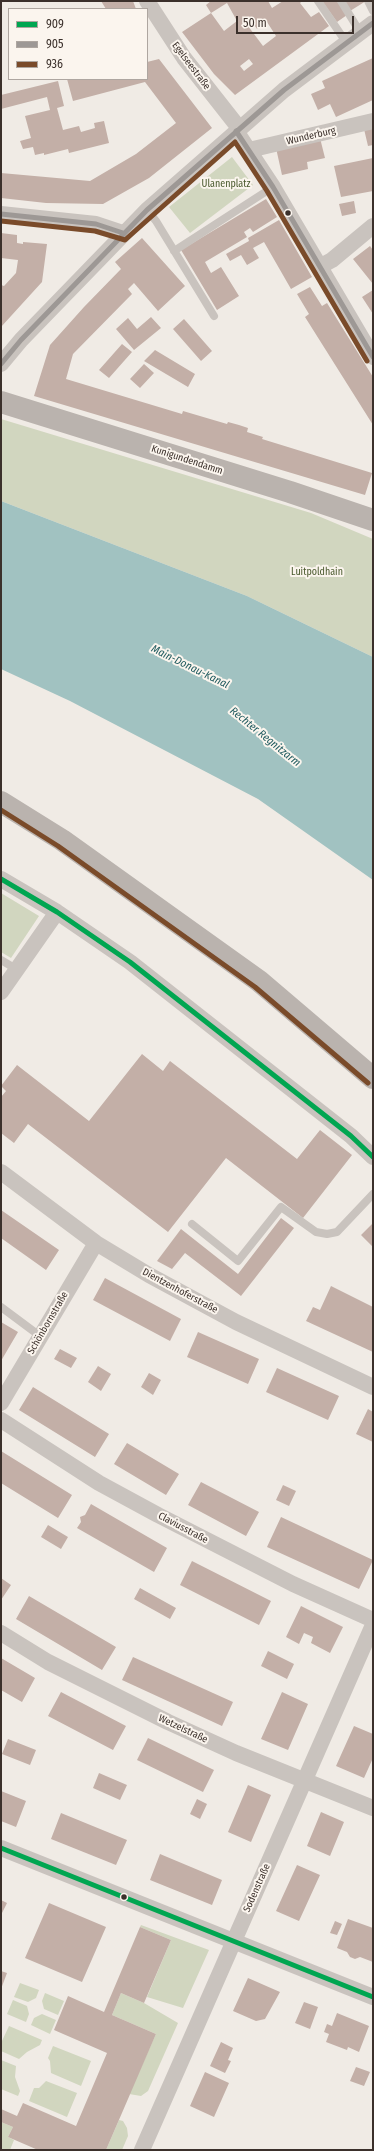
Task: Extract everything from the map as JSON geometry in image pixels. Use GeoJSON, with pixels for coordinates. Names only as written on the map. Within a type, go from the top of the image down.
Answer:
{"type":"FeatureCollection","features":[{"type":"Feature","properties":{"kind":"street","name":"Egelseestraße"},"geometry":{"type":"LineString","coordinates":[[147,1],[184,58],[238,130],[373,357]]}},
{"type":"Feature","properties":{"kind":"street"},"geometry":{"type":"LineString","coordinates":[[1,364],[123,233],[147,210],[284,90],[373,23]]}},
{"type":"Feature","properties":{"kind":"street","name":"Wunderburg"},"geometry":{"type":"LineString","coordinates":[[249,150],[373,121]]}},
{"type":"Feature","properties":{"kind":"street"},"geometry":{"type":"LineString","coordinates":[[1,214],[96,224],[123,233]]}},
{"type":"Feature","properties":{"kind":"street"},"geometry":{"type":"LineString","coordinates":[[319,267],[332,260],[373,226]]}},
{"type":"Feature","properties":{"kind":"street","name":"Kunigundendamm"},"geometry":{"type":"LineString","coordinates":[[1,402],[290,492],[373,520]]}},
{"type":"Feature","properties":{"kind":"street"},"geometry":{"type":"LineString","coordinates":[[1,802],[68,845],[259,981],[326,1036],[373,1078]]}},
{"type":"Feature","properties":{"kind":"street"},"geometry":{"type":"LineString","coordinates":[[1,879],[57,912],[130,962],[351,1136],[373,1157]]}},
{"type":"Feature","properties":{"kind":"street"},"geometry":{"type":"LineString","coordinates":[[1,992],[57,912]]}},
{"type":"Feature","properties":{"kind":"street","name":"Dientzenhoferstraße"},"geometry":{"type":"LineString","coordinates":[[1,1172],[96,1243],[149,1275],[236,1322],[373,1387]]}},
{"type":"Feature","properties":{"kind":"street","name":"Schönbornstraße"},"geometry":{"type":"LineString","coordinates":[[1,1403],[96,1243]]}},
{"type":"Feature","properties":{"kind":"street","name":"Claviusstraße"},"geometry":{"type":"LineString","coordinates":[[1,1420],[99,1483],[177,1525],[293,1584],[373,1620]]}},
{"type":"Feature","properties":{"kind":"street","name":"Sodenstraße"},"geometry":{"type":"LineString","coordinates":[[142,2150],[373,1625]]}},
{"type":"Feature","properties":{"kind":"street","name":"Wetzelstraße"},"geometry":{"type":"LineString","coordinates":[[1,1633],[48,1662],[168,1722],[305,1782],[373,1808]]}},
{"type":"Feature","properties":{"kind":"street"},"geometry":{"type":"LineString","coordinates":[[1,1848],[373,1997]]}},
{"type":"Feature","properties":{"kind":"lane"},"geometry":{"type":"LineString","coordinates":[[318,1],[346,42]]}},
{"type":"Feature","properties":{"kind":"lane"},"geometry":{"type":"LineString","coordinates":[[341,1],[360,32]]}},
{"type":"Feature","properties":{"kind":"lane"},"geometry":{"type":"LineString","coordinates":[[368,1],[373,11]]}},
{"type":"Feature","properties":{"kind":"lane"},"geometry":{"type":"LineString","coordinates":[[174,251],[273,187]]}},
{"type":"Feature","properties":{"kind":"lane"},"geometry":{"type":"LineString","coordinates":[[147,210],[214,316]]}},
{"type":"Feature","properties":{"kind":"lane"},"geometry":{"type":"LineString","coordinates":[[1,960],[16,969]]}},
{"type":"Feature","properties":{"kind":"lane"},"geometry":{"type":"LineString","coordinates":[[192,1224],[238,1261],[281,1206],[316,1232],[327,1234],[337,1232],[373,1194]]}},
{"type":"Feature","properties":{"kind":"lane"},"geometry":{"type":"LineString","coordinates":[[1,1307],[40,1336]]}},
{"type":"Feature","properties":{"kind":"green space","name":"Ulanenplatz"},"geometry":{"type":"Polygon","coordinates":[[[232,157],[253,185],[190,233],[169,207],[232,157]]]}},
{"type":"Feature","properties":{"kind":"green space","name":"Luitpoldhain"},"geometry":{"type":"Polygon","coordinates":[[[1,419],[311,513],[373,539],[373,657],[247,596],[1,501],[1,419]]]}},
{"type":"Feature","properties":{"kind":"green space"},"geometry":{"type":"Polygon","coordinates":[[[1,893],[39,916],[11,958],[1,952],[1,893]]]}},
{"type":"Feature","properties":{"kind":"green space"},"geometry":{"type":"Polygon","coordinates":[[[141,1925],[209,1950],[183,2008],[147,1997],[171,1940],[140,1927],[141,1925]]]}},
{"type":"Feature","properties":{"kind":"green space"},"geometry":{"type":"Polygon","coordinates":[[[20,1983],[39,1990],[36,1998],[28,2002],[14,1997],[20,1983]]]}},
{"type":"Feature","properties":{"kind":"green space"},"geometry":{"type":"Polygon","coordinates":[[[45,1993],[64,2001],[58,2015],[44,2009],[42,2001],[45,1993]]]}},
{"type":"Feature","properties":{"kind":"green space"},"geometry":{"type":"Polygon","coordinates":[[[121,1993],[144,2003],[178,2023],[148,2091],[141,2096],[129,2094],[156,2034],[112,2015],[121,1993]]]}},
{"type":"Feature","properties":{"kind":"green space"},"geometry":{"type":"Polygon","coordinates":[[[13,2000],[27,2006],[29,2014],[26,2022],[7,2014],[13,2000]]]}},
{"type":"Feature","properties":{"kind":"green space"},"geometry":{"type":"Polygon","coordinates":[[[42,2014],[56,2020],[50,2034],[31,2025],[34,2018],[42,2014]]]}},
{"type":"Feature","properties":{"kind":"green space"},"geometry":{"type":"Polygon","coordinates":[[[9,2026],[42,2040],[40,2045],[27,2052],[19,2059],[1,2051],[1,2043],[9,2026]]]}},
{"type":"Feature","properties":{"kind":"green space"},"geometry":{"type":"Polygon","coordinates":[[[53,2046],[91,2061],[81,2086],[51,2073],[50,2061],[48,2058],[53,2046]]]}},
{"type":"Feature","properties":{"kind":"green space"},"geometry":{"type":"Polygon","coordinates":[[[1,2060],[16,2066],[15,2077],[20,2091],[18,2096],[1,2089],[1,2060]]]}},
{"type":"Feature","properties":{"kind":"green space"},"geometry":{"type":"Polygon","coordinates":[[[46,2081],[77,2093],[67,2117],[29,2101],[34,2088],[39,2088],[46,2081]]]}},
{"type":"Feature","properties":{"kind":"green space"},"geometry":{"type":"Polygon","coordinates":[[[119,2120],[123,2121],[127,2128],[128,2136],[122,2150],[106,2150],[119,2120]]]}},
{"type":"Feature","properties":{"kind":"green space"},"geometry":{"type":"Polygon","coordinates":[[[1,2122],[13,2127],[8,2137],[14,2140],[10,2150],[1,2150],[1,2122]]]}},
{"type":"Feature","properties":{"kind":"water"},"geometry":{"type":"Polygon","coordinates":[[[1,501],[247,596],[373,657],[373,880],[258,799],[70,701],[1,669],[1,501]]]}},
{"type":"Feature","properties":{"kind":"building"},"geometry":{"type":"Polygon","coordinates":[[[101,1],[133,1],[136,8],[105,8],[101,1]]]}},
{"type":"Feature","properties":{"kind":"building"},"geometry":{"type":"Polygon","coordinates":[[[211,1],[268,1],[272,8],[283,1],[302,1],[300,3],[311,17],[319,12],[329,26],[235,95],[214,74],[182,32],[211,13],[206,5],[211,1]],[[227,3],[211,13],[224,31],[237,21],[227,3]],[[250,19],[241,25],[244,29],[248,26],[263,46],[276,36],[267,22],[257,29],[250,19]],[[249,59],[240,66],[244,71],[253,64],[249,59]]]}},
{"type":"Feature","properties":{"kind":"building"},"geometry":{"type":"Polygon","coordinates":[[[322,1],[337,1],[347,15],[337,22],[322,1]]]}},
{"type":"Feature","properties":{"kind":"building"},"geometry":{"type":"Polygon","coordinates":[[[344,1],[366,1],[350,11],[344,1]]]}},
{"type":"Feature","properties":{"kind":"building"},"geometry":{"type":"Polygon","coordinates":[[[373,58],[373,100],[336,117],[330,104],[318,110],[311,94],[325,88],[322,81],[373,58]]]}},
{"type":"Feature","properties":{"kind":"building"},"geometry":{"type":"Polygon","coordinates":[[[159,59],[212,128],[149,178],[103,204],[46,203],[1,198],[1,173],[90,181],[136,154],[176,123],[145,82],[73,101],[67,80],[148,80],[148,62],[159,59]]]}},
{"type":"Feature","properties":{"kind":"building"},"geometry":{"type":"Polygon","coordinates":[[[58,81],[64,106],[57,108],[63,130],[79,126],[81,132],[95,128],[94,123],[104,121],[109,143],[69,153],[68,149],[44,155],[44,153],[35,155],[33,147],[23,149],[20,141],[31,138],[25,116],[50,110],[47,97],[1,109],[1,95],[58,81]]]}},
{"type":"Feature","properties":{"kind":"building"},"geometry":{"type":"Polygon","coordinates":[[[373,127],[373,145],[368,146],[364,129],[373,127]]]}},
{"type":"Feature","properties":{"kind":"building"},"geometry":{"type":"Polygon","coordinates":[[[320,138],[325,158],[307,162],[308,169],[282,175],[276,148],[320,138]]]}},
{"type":"Feature","properties":{"kind":"building"},"geometry":{"type":"Polygon","coordinates":[[[373,158],[373,191],[341,197],[334,166],[373,158]]]}},
{"type":"Feature","properties":{"kind":"building"},"geometry":{"type":"Polygon","coordinates":[[[266,199],[277,217],[253,232],[250,228],[244,232],[247,237],[205,262],[211,273],[221,267],[239,296],[217,310],[181,250],[266,199]]]}},
{"type":"Feature","properties":{"kind":"building"},"geometry":{"type":"Polygon","coordinates":[[[354,201],[356,213],[342,216],[339,204],[354,201]]]}},
{"type":"Feature","properties":{"kind":"building"},"geometry":{"type":"Polygon","coordinates":[[[279,220],[312,277],[291,289],[264,242],[253,248],[259,258],[247,265],[241,255],[230,261],[226,254],[249,241],[248,238],[279,220]]]}},
{"type":"Feature","properties":{"kind":"building"},"geometry":{"type":"Polygon","coordinates":[[[1,233],[17,235],[17,243],[47,244],[42,282],[1,327],[1,285],[4,286],[16,273],[18,260],[1,258],[1,233]]]}},
{"type":"Feature","properties":{"kind":"building"},"geometry":{"type":"Polygon","coordinates":[[[142,238],[185,286],[158,311],[134,283],[128,289],[132,294],[73,354],[66,379],[182,414],[183,411],[227,424],[228,422],[239,425],[248,428],[247,432],[263,437],[262,439],[372,473],[365,495],[34,396],[50,345],[121,269],[115,262],[142,238]]]}},
{"type":"Feature","properties":{"kind":"building"},"geometry":{"type":"Polygon","coordinates":[[[370,246],[373,250],[373,284],[353,259],[370,246]]]}},
{"type":"Feature","properties":{"kind":"building"},"geometry":{"type":"Polygon","coordinates":[[[310,287],[322,306],[327,303],[373,377],[373,425],[305,317],[309,314],[297,294],[310,287]]]}},
{"type":"Feature","properties":{"kind":"building"},"geometry":{"type":"Polygon","coordinates":[[[373,290],[373,314],[362,297],[373,290]]]}},
{"type":"Feature","properties":{"kind":"building"},"geometry":{"type":"Polygon","coordinates":[[[151,317],[161,328],[134,350],[116,329],[128,318],[137,329],[151,317]]]}},
{"type":"Feature","properties":{"kind":"building"},"geometry":{"type":"Polygon","coordinates":[[[184,319],[212,351],[201,361],[173,329],[184,319]]]}},
{"type":"Feature","properties":{"kind":"building"},"geometry":{"type":"Polygon","coordinates":[[[122,344],[132,352],[109,378],[99,370],[122,344]]]}},
{"type":"Feature","properties":{"kind":"building"},"geometry":{"type":"Polygon","coordinates":[[[155,350],[195,374],[188,387],[144,361],[155,350]]]}},
{"type":"Feature","properties":{"kind":"building"},"geometry":{"type":"Polygon","coordinates":[[[144,364],[154,373],[140,388],[130,379],[144,364]]]}},
{"type":"Feature","properties":{"kind":"building"},"geometry":{"type":"Polygon","coordinates":[[[142,1054],[163,1071],[170,1061],[297,1159],[320,1130],[352,1155],[303,1218],[226,1158],[168,1232],[28,1124],[14,1143],[1,1133],[1,1097],[6,1091],[1,1086],[17,1065],[89,1121],[142,1054]]]}},
{"type":"Feature","properties":{"kind":"building"},"geometry":{"type":"Polygon","coordinates":[[[1,1210],[59,1250],[46,1270],[1,1238],[1,1210]]]}},
{"type":"Feature","properties":{"kind":"building"},"geometry":{"type":"Polygon","coordinates":[[[281,1218],[294,1228],[241,1296],[185,1253],[172,1269],[157,1261],[181,1229],[238,1274],[281,1218]]]}},
{"type":"Feature","properties":{"kind":"building"},"geometry":{"type":"Polygon","coordinates":[[[373,1223],[373,1247],[361,1235],[373,1223]]]}},
{"type":"Feature","properties":{"kind":"building"},"geometry":{"type":"Polygon","coordinates":[[[105,1278],[181,1319],[170,1341],[93,1300],[105,1278]]]}},
{"type":"Feature","properties":{"kind":"building"},"geometry":{"type":"Polygon","coordinates":[[[331,1286],[373,1307],[373,1352],[306,1321],[313,1307],[320,1310],[331,1286]]]}},
{"type":"Feature","properties":{"kind":"building"},"geometry":{"type":"Polygon","coordinates":[[[1,1322],[18,1332],[1,1361],[1,1322]]]}},
{"type":"Feature","properties":{"kind":"building"},"geometry":{"type":"Polygon","coordinates":[[[198,1332],[259,1359],[248,1384],[187,1357],[198,1332]]]}},
{"type":"Feature","properties":{"kind":"building"},"geometry":{"type":"Polygon","coordinates":[[[60,1349],[77,1358],[71,1368],[54,1359],[60,1349]]]}},
{"type":"Feature","properties":{"kind":"building"},"geometry":{"type":"Polygon","coordinates":[[[98,1366],[111,1374],[101,1391],[88,1382],[98,1366]]]}},
{"type":"Feature","properties":{"kind":"building"},"geometry":{"type":"Polygon","coordinates":[[[277,1368],[339,1396],[328,1420],[266,1392],[277,1368]]]}},
{"type":"Feature","properties":{"kind":"building"},"geometry":{"type":"Polygon","coordinates":[[[149,1373],[161,1380],[153,1395],[141,1387],[149,1373]]]}},
{"type":"Feature","properties":{"kind":"building"},"geometry":{"type":"Polygon","coordinates":[[[33,1387],[109,1434],[95,1457],[19,1410],[33,1387]]]}},
{"type":"Feature","properties":{"kind":"building"},"geometry":{"type":"Polygon","coordinates":[[[368,1409],[373,1412],[373,1442],[356,1434],[368,1409]]]}},
{"type":"Feature","properties":{"kind":"building"},"geometry":{"type":"Polygon","coordinates":[[[127,1443],[179,1474],[166,1495],[114,1464],[127,1443]]]}},
{"type":"Feature","properties":{"kind":"building"},"geometry":{"type":"Polygon","coordinates":[[[1,1451],[72,1495],[58,1518],[1,1483],[1,1451]]]}},
{"type":"Feature","properties":{"kind":"building"},"geometry":{"type":"Polygon","coordinates":[[[201,1482],[259,1512],[246,1536],[188,1505],[201,1482]]]}},
{"type":"Feature","properties":{"kind":"building"},"geometry":{"type":"Polygon","coordinates":[[[283,1485],[296,1491],[289,1506],[276,1500],[283,1485]]]}},
{"type":"Feature","properties":{"kind":"building"},"geometry":{"type":"Polygon","coordinates":[[[91,1504],[167,1548],[154,1572],[77,1528],[81,1522],[80,1517],[85,1515],[91,1504]]]}},
{"type":"Feature","properties":{"kind":"building"},"geometry":{"type":"Polygon","coordinates":[[[281,1517],[373,1560],[359,1589],[267,1547],[281,1517]]]}},
{"type":"Feature","properties":{"kind":"building"},"geometry":{"type":"Polygon","coordinates":[[[48,1525],[68,1537],[61,1549],[41,1537],[48,1525]]]}},
{"type":"Feature","properties":{"kind":"building"},"geometry":{"type":"Polygon","coordinates":[[[192,1561],[271,1601],[259,1625],[180,1585],[192,1561]]]}},
{"type":"Feature","properties":{"kind":"building"},"geometry":{"type":"Polygon","coordinates":[[[1,1578],[11,1585],[1,1600],[1,1578]]]}},
{"type":"Feature","properties":{"kind":"building"},"geometry":{"type":"Polygon","coordinates":[[[140,1588],[176,1608],[170,1619],[134,1599],[140,1588]]]}},
{"type":"Feature","properties":{"kind":"building"},"geometry":{"type":"Polygon","coordinates":[[[29,1596],[116,1647],[102,1670],[16,1619],[29,1596]]]}},
{"type":"Feature","properties":{"kind":"building"},"geometry":{"type":"Polygon","coordinates":[[[301,1606],[343,1627],[330,1653],[311,1643],[313,1637],[304,1633],[299,1644],[286,1637],[301,1606]]]}},
{"type":"Feature","properties":{"kind":"building"},"geometry":{"type":"Polygon","coordinates":[[[268,1651],[294,1664],[287,1679],[261,1666],[268,1651]]]}},
{"type":"Feature","properties":{"kind":"building"},"geometry":{"type":"Polygon","coordinates":[[[133,1657],[233,1702],[222,1726],[122,1680],[133,1657]]]}},
{"type":"Feature","properties":{"kind":"building"},"geometry":{"type":"Polygon","coordinates":[[[1,1658],[35,1678],[22,1702],[1,1690],[1,1658]]]}},
{"type":"Feature","properties":{"kind":"building"},"geometry":{"type":"Polygon","coordinates":[[[61,1692],[126,1726],[113,1750],[48,1716],[61,1692]]]}},
{"type":"Feature","properties":{"kind":"building"},"geometry":{"type":"Polygon","coordinates":[[[282,1692],[308,1704],[288,1750],[261,1739],[282,1692]]]}},
{"type":"Feature","properties":{"kind":"building"},"geometry":{"type":"Polygon","coordinates":[[[354,1726],[373,1734],[373,1758],[364,1778],[336,1766],[354,1726]]]}},
{"type":"Feature","properties":{"kind":"building"},"geometry":{"type":"Polygon","coordinates":[[[148,1738],[214,1770],[203,1792],[137,1760],[148,1738]]]}},
{"type":"Feature","properties":{"kind":"building"},"geometry":{"type":"Polygon","coordinates":[[[8,1739],[36,1750],[30,1765],[2,1754],[8,1739]]]}},
{"type":"Feature","properties":{"kind":"building"},"geometry":{"type":"Polygon","coordinates":[[[99,1773],[127,1785],[120,1800],[93,1788],[99,1773]]]}},
{"type":"Feature","properties":{"kind":"building"},"geometry":{"type":"Polygon","coordinates":[[[248,1785],[271,1795],[251,1842],[228,1832],[248,1785]]]}},
{"type":"Feature","properties":{"kind":"building"},"geometry":{"type":"Polygon","coordinates":[[[1,1791],[26,1801],[16,1827],[1,1821],[1,1791]]]}},
{"type":"Feature","properties":{"kind":"building"},"geometry":{"type":"Polygon","coordinates":[[[197,1799],[207,1804],[200,1819],[190,1814],[197,1799]]]}},
{"type":"Feature","properties":{"kind":"building"},"geometry":{"type":"Polygon","coordinates":[[[321,1812],[344,1822],[330,1856],[307,1846],[321,1812]]]}},
{"type":"Feature","properties":{"kind":"building"},"geometry":{"type":"Polygon","coordinates":[[[61,1813],[127,1840],[116,1865],[51,1839],[61,1813]]]}},
{"type":"Feature","properties":{"kind":"building"},"geometry":{"type":"Polygon","coordinates":[[[160,1854],[222,1880],[212,1905],[150,1880],[160,1854]]]}},
{"type":"Feature","properties":{"kind":"building"},"geometry":{"type":"Polygon","coordinates":[[[297,1865],[320,1875],[299,1921],[276,1911],[297,1865]]]}},
{"type":"Feature","properties":{"kind":"building"},"geometry":{"type":"Polygon","coordinates":[[[1,1900],[7,1903],[1,1915],[1,1900]]]}},
{"type":"Feature","properties":{"kind":"building"},"geometry":{"type":"Polygon","coordinates":[[[49,1903],[106,1927],[82,1982],[25,1958],[49,1903]]]}},
{"type":"Feature","properties":{"kind":"building"},"geometry":{"type":"Polygon","coordinates":[[[348,1919],[373,1928],[373,1962],[360,1957],[355,1959],[350,1957],[347,1952],[337,1948],[348,1919]]]}},
{"type":"Feature","properties":{"kind":"building"},"geometry":{"type":"Polygon","coordinates":[[[335,1921],[342,1924],[337,1935],[330,1933],[335,1921]]]}},
{"type":"Feature","properties":{"kind":"building"},"geometry":{"type":"Polygon","coordinates":[[[140,1927],[171,1940],[144,2003],[121,1993],[112,2015],[156,2034],[106,2150],[38,2150],[8,2137],[13,2127],[1,2122],[1,2109],[17,2116],[23,2103],[76,2126],[107,2053],[54,2030],[68,1996],[104,2012],[140,1927]]]}},
{"type":"Feature","properties":{"kind":"building"},"geometry":{"type":"Polygon","coordinates":[[[1,1971],[7,1973],[1,1989],[1,1971]]]}},
{"type":"Feature","properties":{"kind":"building"},"geometry":{"type":"Polygon","coordinates":[[[248,1978],[280,1992],[265,2019],[256,2021],[233,2011],[248,1978]]]}},
{"type":"Feature","properties":{"kind":"building"},"geometry":{"type":"Polygon","coordinates":[[[304,2002],[318,2007],[310,2029],[295,2023],[304,2002]]]}},
{"type":"Feature","properties":{"kind":"building"},"geometry":{"type":"Polygon","coordinates":[[[337,2013],[369,2026],[359,2052],[348,2047],[347,2050],[326,2042],[329,2034],[324,2032],[327,2024],[332,2026],[337,2013]]]}},
{"type":"Feature","properties":{"kind":"building"},"geometry":{"type":"Polygon","coordinates":[[[221,2042],[233,2048],[228,2060],[231,2061],[225,2073],[210,2066],[221,2042]]]}},
{"type":"Feature","properties":{"kind":"building"},"geometry":{"type":"Polygon","coordinates":[[[356,2067],[370,2072],[364,2086],[350,2081],[356,2067]]]}},
{"type":"Feature","properties":{"kind":"building"},"geometry":{"type":"Polygon","coordinates":[[[205,2072],[229,2083],[214,2117],[190,2106],[205,2072]]]}},
{"type":"Feature","properties":{"kind":"transit line","name":"905"},"geometry":{"type":"LineString","coordinates":[[1,364],[21,340],[147,210],[284,90],[373,23]]}},
{"type":"Feature","properties":{"kind":"transit line","name":"905"},"geometry":{"type":"LineString","coordinates":[[236,131],[273,187],[373,357]]}},
{"type":"Feature","properties":{"kind":"transit line","name":"936"},"geometry":{"type":"LineString","coordinates":[[1,221],[95,231],[125,240],[235,142],[267,191],[367,361]]}},
{"type":"Feature","properties":{"kind":"transit line","name":"905"},"geometry":{"type":"LineString","coordinates":[[1,214],[96,224],[123,233]]}},
{"type":"Feature","properties":{"kind":"transit line","name":"936"},"geometry":{"type":"LineString","coordinates":[[1,810],[58,846],[255,987],[368,1083]]}},
{"type":"Feature","properties":{"kind":"transit line","name":"909"},"geometry":{"type":"LineString","coordinates":[[1,879],[57,912],[130,962],[351,1136],[373,1157]]}},
{"type":"Feature","properties":{"kind":"transit line","name":"909"},"geometry":{"type":"LineString","coordinates":[[1,1848],[373,1997]]}},
{"type":"Feature","properties":{"kind":"water label","name":"Main-Donau-Kanal"},"geometry":{"type":"Point","coordinates":[190,667]}},
{"type":"Feature","properties":{"kind":"water label","name":"Rechter Regnitzarm"},"geometry":{"type":"Point","coordinates":[265,737]}}]}
